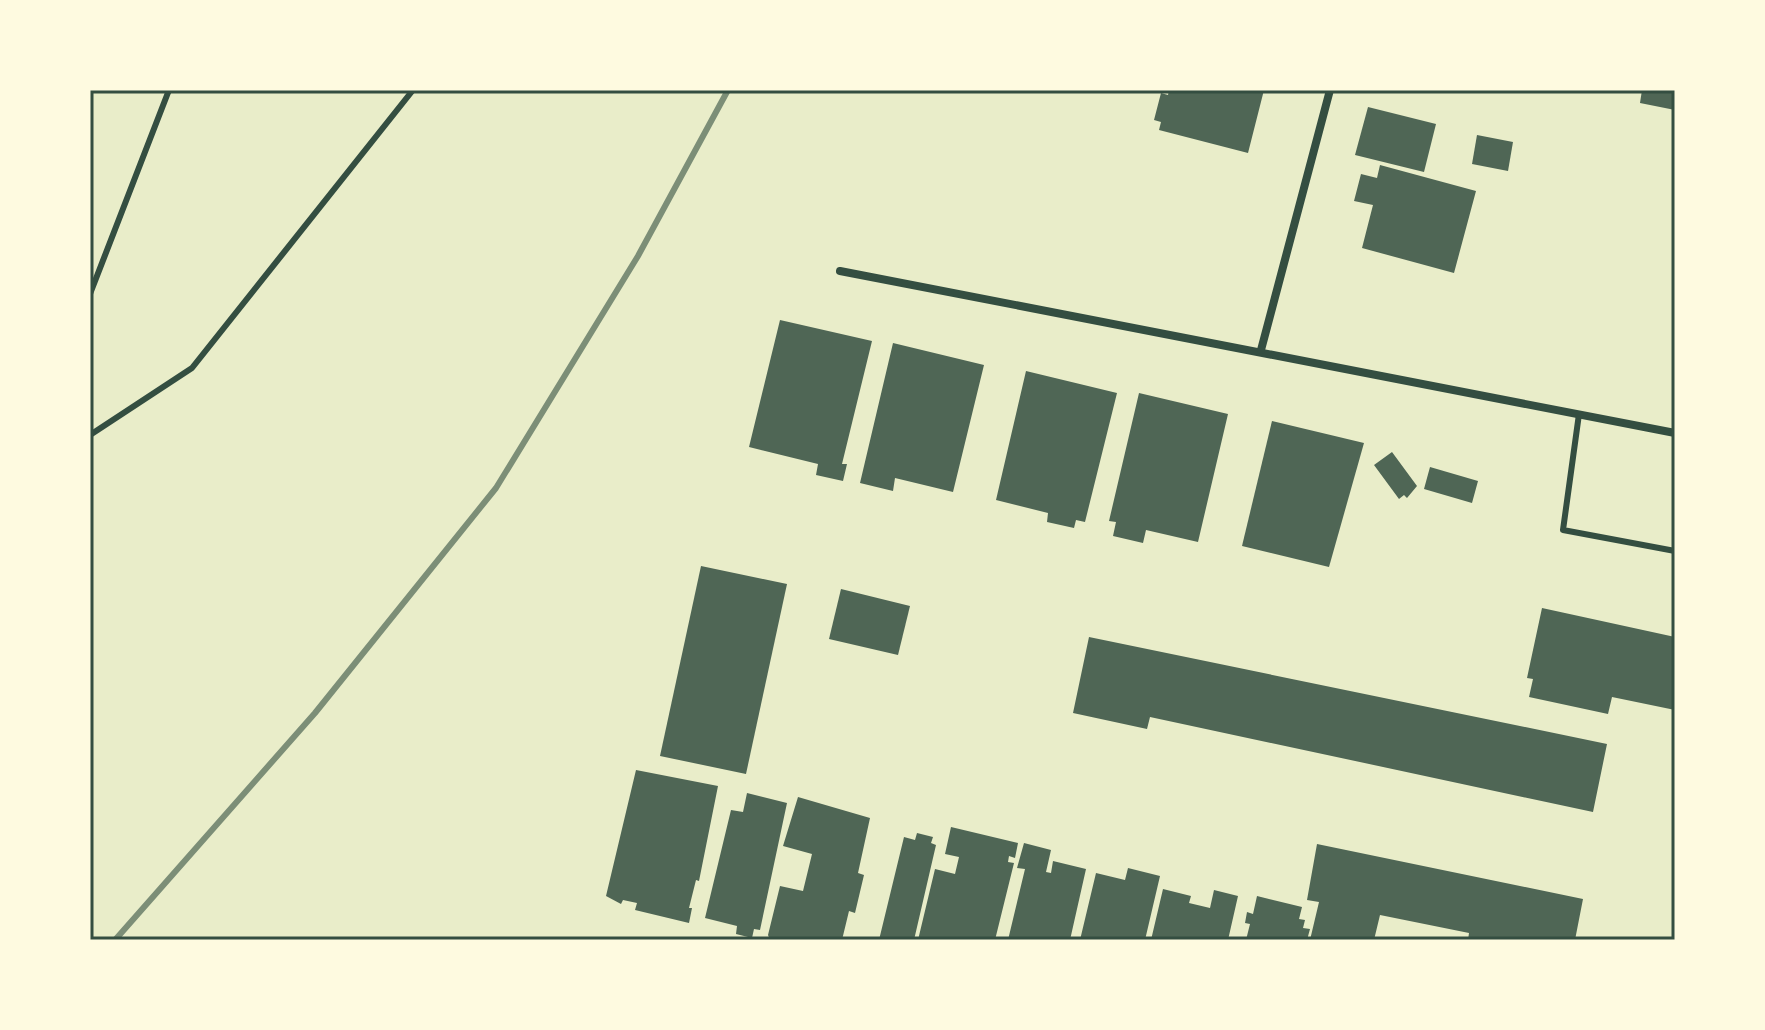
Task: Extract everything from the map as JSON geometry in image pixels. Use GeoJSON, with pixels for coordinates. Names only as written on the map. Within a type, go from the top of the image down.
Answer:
{"type":"FeatureCollection","features":[{"type":"Feature","properties":{"kind":"street"},"geometry":{"type":"LineString","coordinates":[[1261,350],[1330,90]]}},
{"type":"Feature","properties":{"kind":"street"},"geometry":{"type":"LineString","coordinates":[[840,271],[1261,350],[1675,433]]}},
{"type":"Feature","properties":{"kind":"lane"},"geometry":{"type":"LineString","coordinates":[[90,294],[169,90]]}},
{"type":"Feature","properties":{"kind":"lane"},"geometry":{"type":"LineString","coordinates":[[90,435],[192,368],[413,90]]}},
{"type":"Feature","properties":{"kind":"lane"},"geometry":{"type":"LineString","coordinates":[[1579,414],[1563,530],[1675,551]]}},
{"type":"Feature","properties":{"kind":"building"},"geometry":{"type":"Polygon","coordinates":[[[1169,90],[1264,90],[1248,153],[1159,130],[1161,122],[1154,120],[1161,93],[1168,95],[1169,90]]]}},
{"type":"Feature","properties":{"kind":"building"},"geometry":{"type":"Polygon","coordinates":[[[1642,90],[1675,90],[1675,110],[1640,103],[1642,90]]]}},
{"type":"Feature","properties":{"kind":"building"},"geometry":{"type":"Polygon","coordinates":[[[1368,107],[1436,124],[1424,172],[1355,155],[1368,107]]]}},
{"type":"Feature","properties":{"kind":"building"},"geometry":{"type":"Polygon","coordinates":[[[1477,135],[1513,142],[1508,171],[1472,164],[1477,135]]]}},
{"type":"Feature","properties":{"kind":"building"},"geometry":{"type":"Polygon","coordinates":[[[1380,165],[1476,191],[1454,273],[1362,248],[1373,205],[1354,201],[1361,174],[1377,178],[1380,165]]]}},
{"type":"Feature","properties":{"kind":"building"},"geometry":{"type":"Polygon","coordinates":[[[780,320],[872,341],[842,464],[847,464],[843,481],[816,475],[818,464],[749,447],[780,320]]]}},
{"type":"Feature","properties":{"kind":"building"},"geometry":{"type":"Polygon","coordinates":[[[893,343],[984,365],[953,492],[895,478],[893,491],[860,483],[893,343]]]}},
{"type":"Feature","properties":{"kind":"building"},"geometry":{"type":"Polygon","coordinates":[[[1026,371],[1117,393],[1085,522],[1076,520],[1074,528],[1047,522],[1048,513],[996,500],[1026,371]]]}},
{"type":"Feature","properties":{"kind":"building"},"geometry":{"type":"Polygon","coordinates":[[[1139,393],[1228,414],[1198,542],[1146,530],[1143,543],[1113,536],[1116,522],[1109,521],[1139,393]]]}},
{"type":"Feature","properties":{"kind":"building"},"geometry":{"type":"Polygon","coordinates":[[[1272,421],[1364,443],[1329,567],[1242,546],[1272,421]]]}},
{"type":"Feature","properties":{"kind":"building"},"geometry":{"type":"Polygon","coordinates":[[[1392,452],[1417,486],[1407,498],[1404,495],[1399,499],[1374,465],[1392,452]]]}},
{"type":"Feature","properties":{"kind":"building"},"geometry":{"type":"Polygon","coordinates":[[[1430,467],[1478,481],[1472,503],[1424,489],[1430,467]]]}},
{"type":"Feature","properties":{"kind":"building"},"geometry":{"type":"Polygon","coordinates":[[[701,566],[787,584],[746,774],[660,756],[701,566]]]}},
{"type":"Feature","properties":{"kind":"building"},"geometry":{"type":"Polygon","coordinates":[[[841,589],[910,606],[898,655],[829,639],[841,589]]]}},
{"type":"Feature","properties":{"kind":"building"},"geometry":{"type":"Polygon","coordinates":[[[1542,608],[1675,637],[1675,710],[1612,697],[1608,714],[1529,697],[1533,679],[1527,678],[1542,608]]]}},
{"type":"Feature","properties":{"kind":"building"},"geometry":{"type":"Polygon","coordinates":[[[1089,637],[1607,744],[1593,812],[1150,717],[1147,729],[1073,713],[1089,637]]]}},
{"type":"Feature","properties":{"kind":"building"},"geometry":{"type":"Polygon","coordinates":[[[636,770],[718,786],[699,881],[696,880],[689,908],[692,908],[689,923],[635,910],[637,903],[623,900],[621,904],[606,896],[636,770]]]}},
{"type":"Feature","properties":{"kind":"building"},"geometry":{"type":"Polygon","coordinates":[[[747,793],[787,803],[760,930],[754,929],[752,938],[736,934],[737,926],[705,918],[731,810],[743,812],[747,793]]]}},
{"type":"Feature","properties":{"kind":"building"},"geometry":{"type":"Polygon","coordinates":[[[798,797],[870,818],[858,873],[864,875],[855,913],[849,911],[842,940],[770,940],[768,935],[780,886],[803,891],[812,854],[783,846],[798,797]]]}},
{"type":"Feature","properties":{"kind":"building"},"geometry":{"type":"Polygon","coordinates":[[[951,827],[1018,843],[1015,858],[1009,856],[1008,862],[1014,863],[995,940],[918,940],[935,869],[955,874],[959,857],[945,854],[951,827]]]}},
{"type":"Feature","properties":{"kind":"building"},"geometry":{"type":"Polygon","coordinates":[[[917,833],[933,837],[931,843],[936,845],[914,940],[879,940],[904,837],[915,840],[917,833]]]}},
{"type":"Feature","properties":{"kind":"building"},"geometry":{"type":"Polygon","coordinates":[[[1024,843],[1051,850],[1046,872],[1051,873],[1053,861],[1086,869],[1070,940],[1008,940],[1025,869],[1017,868],[1024,843]]]}},
{"type":"Feature","properties":{"kind":"building"},"geometry":{"type":"Polygon","coordinates":[[[1317,844],[1583,899],[1575,940],[1468,940],[1469,933],[1380,915],[1374,940],[1310,940],[1319,902],[1307,900],[1317,844]]]}},
{"type":"Feature","properties":{"kind":"building"},"geometry":{"type":"Polygon","coordinates":[[[1128,868],[1160,876],[1145,940],[1080,940],[1096,873],[1125,880],[1128,868]]]}},
{"type":"Feature","properties":{"kind":"building"},"geometry":{"type":"Polygon","coordinates":[[[1163,889],[1191,896],[1189,903],[1210,908],[1214,890],[1238,896],[1228,940],[1151,940],[1163,889]]]}},
{"type":"Feature","properties":{"kind":"building"},"geometry":{"type":"Polygon","coordinates":[[[1257,896],[1302,907],[1299,919],[1305,920],[1303,928],[1310,929],[1307,940],[1246,940],[1250,924],[1245,923],[1247,912],[1253,914],[1257,896]]]}},
{"type":"Feature","properties":{"kind":"railway"},"geometry":{"type":"LineString","coordinates":[[115,940],[315,713],[496,488],[638,256],[728,90]]}}]}
